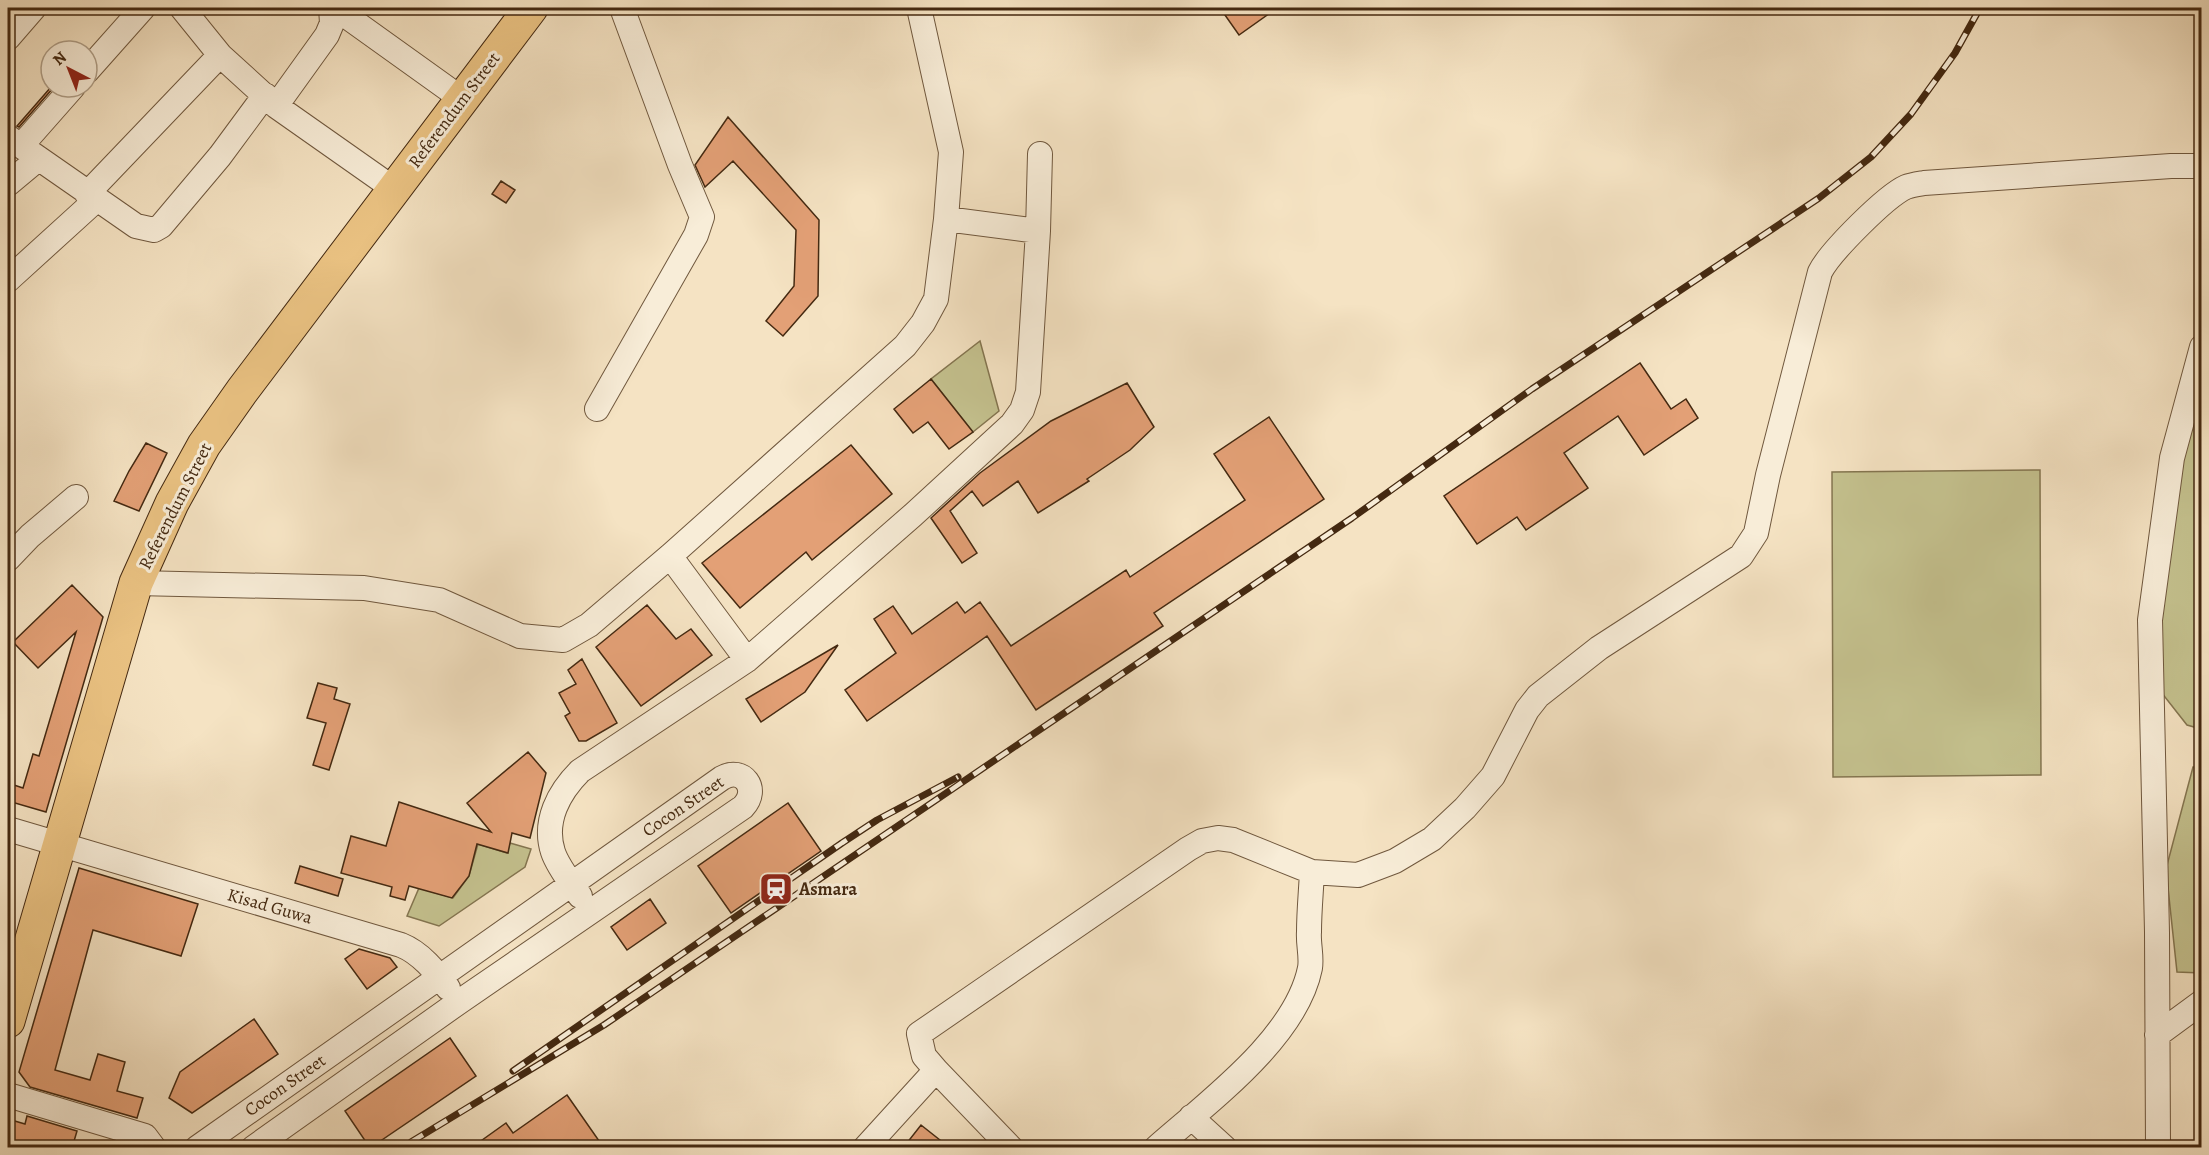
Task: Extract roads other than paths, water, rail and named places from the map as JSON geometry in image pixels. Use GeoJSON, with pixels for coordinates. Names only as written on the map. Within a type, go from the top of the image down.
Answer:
{"type":"FeatureCollection","features":[{"type":"Feature","properties":{"kind":"highway","name":"Referendum Street"},"geometry":{"type":"LineString","coordinates":[[8,1021],[136,583],[172,503],[204,445],[531,8]]}},
{"type":"Feature","properties":{"kind":"street"},"geometry":{"type":"LineString","coordinates":[[8,38],[34,8]]}},
{"type":"Feature","properties":{"kind":"street"},"geometry":{"type":"LineString","coordinates":[[99,58],[143,8]]}},
{"type":"Feature","properties":{"kind":"street"},"geometry":{"type":"LineString","coordinates":[[333,8],[462,99]]}},
{"type":"Feature","properties":{"kind":"street"},"geometry":{"type":"LineString","coordinates":[[22,147],[136,226],[154,230],[161,226],[327,35],[332,23],[333,8]]}},
{"type":"Feature","properties":{"kind":"street"},"geometry":{"type":"LineString","coordinates":[[597,409],[696,234],[702,217],[680,165],[622,8]]}},
{"type":"Feature","properties":{"kind":"street"},"geometry":{"type":"LineString","coordinates":[[136,583],[364,588],[439,600],[520,636],[563,640],[589,625],[670,556],[905,346],[923,323],[936,299],[946,219],[951,152],[919,8]]}},
{"type":"Feature","properties":{"kind":"street"},"geometry":{"type":"LineString","coordinates":[[192,12],[220,55],[271,101],[394,189]]}},
{"type":"Feature","properties":{"kind":"street"},"geometry":{"type":"LineString","coordinates":[[8,280],[91,197],[220,55]]}},
{"type":"Feature","properties":{"kind":"street"},"geometry":{"type":"LineString","coordinates":[[8,184],[22,147],[63,99]]}},
{"type":"Feature","properties":{"kind":"street"},"geometry":{"type":"LineString","coordinates":[[590,910],[553,854],[550,839],[551,822],[556,803],[565,785],[580,771],[747,660],[921,507],[1012,424],[1022,410],[1028,392],[1038,231],[1040,154]]}},
{"type":"Feature","properties":{"kind":"street"},"geometry":{"type":"LineString","coordinates":[[1011,1148],[924,1056],[919,1034],[1202,841],[1218,838],[1233,840],[1312,872],[1358,874],[1395,861],[1432,839],[1465,808],[1493,776],[1527,710],[1538,696],[1599,648],[1741,556],[1756,533],[1768,476],[1820,272],[1837,247],[1895,194],[1907,187],[1924,183],[2171,166],[2202,166]]}},
{"type":"Feature","properties":{"kind":"street"},"geometry":{"type":"LineString","coordinates":[[946,219],[1038,231]]}},
{"type":"Feature","properties":{"kind":"street"},"geometry":{"type":"LineString","coordinates":[[2158,1148],[2157,932],[2150,620],[2172,458],[2202,347]]}},
{"type":"Feature","properties":{"kind":"street"},"geometry":{"type":"LineString","coordinates":[[8,559],[38,529],[76,497]]}},
{"type":"Feature","properties":{"kind":"street"},"geometry":{"type":"LineString","coordinates":[[670,556],[747,660]]}},
{"type":"Feature","properties":{"kind":"street","name":"Cocon Street"},"geometry":{"type":"LineString","coordinates":[[197,1148],[722,778],[727,775],[739,775],[747,782],[751,793],[743,807],[590,910],[253,1148]]}},
{"type":"Feature","properties":{"kind":"street","name":"Kisad Guwa"},"geometry":{"type":"LineString","coordinates":[[8,829],[412,949],[439,976],[459,1002]]}},
{"type":"Feature","properties":{"kind":"street"},"geometry":{"type":"LineString","coordinates":[[1156,1148],[1227,1086],[1280,1032],[1297,1004],[1310,967],[1308,933],[1312,872]]}},
{"type":"Feature","properties":{"kind":"street"},"geometry":{"type":"LineString","coordinates":[[2157,1035],[2202,1002]]}},
{"type":"Feature","properties":{"kind":"street"},"geometry":{"type":"LineString","coordinates":[[865,1148],[936,1070]]}},
{"type":"Feature","properties":{"kind":"street"},"geometry":{"type":"LineString","coordinates":[[8,1095],[145,1136],[154,1148]]}},
{"type":"Feature","properties":{"kind":"street"},"geometry":{"type":"LineString","coordinates":[[1191,1117],[1225,1148]]}},
{"type":"Feature","properties":{"kind":"railway"},"geometry":{"type":"LineString","coordinates":[[411,1142],[604,1025],[1352,518],[1532,389],[1819,198],[1871,157],[1911,114],[1955,53],[1980,8]]}},
{"type":"Feature","properties":{"kind":"railway"},"geometry":{"type":"LineString","coordinates":[[513,1071],[842,843],[877,820],[958,777]]}},
{"type":"Feature","properties":{"kind":"place","name":"Asmara"},"geometry":{"type":"Point","coordinates":[776,889]}}]}
